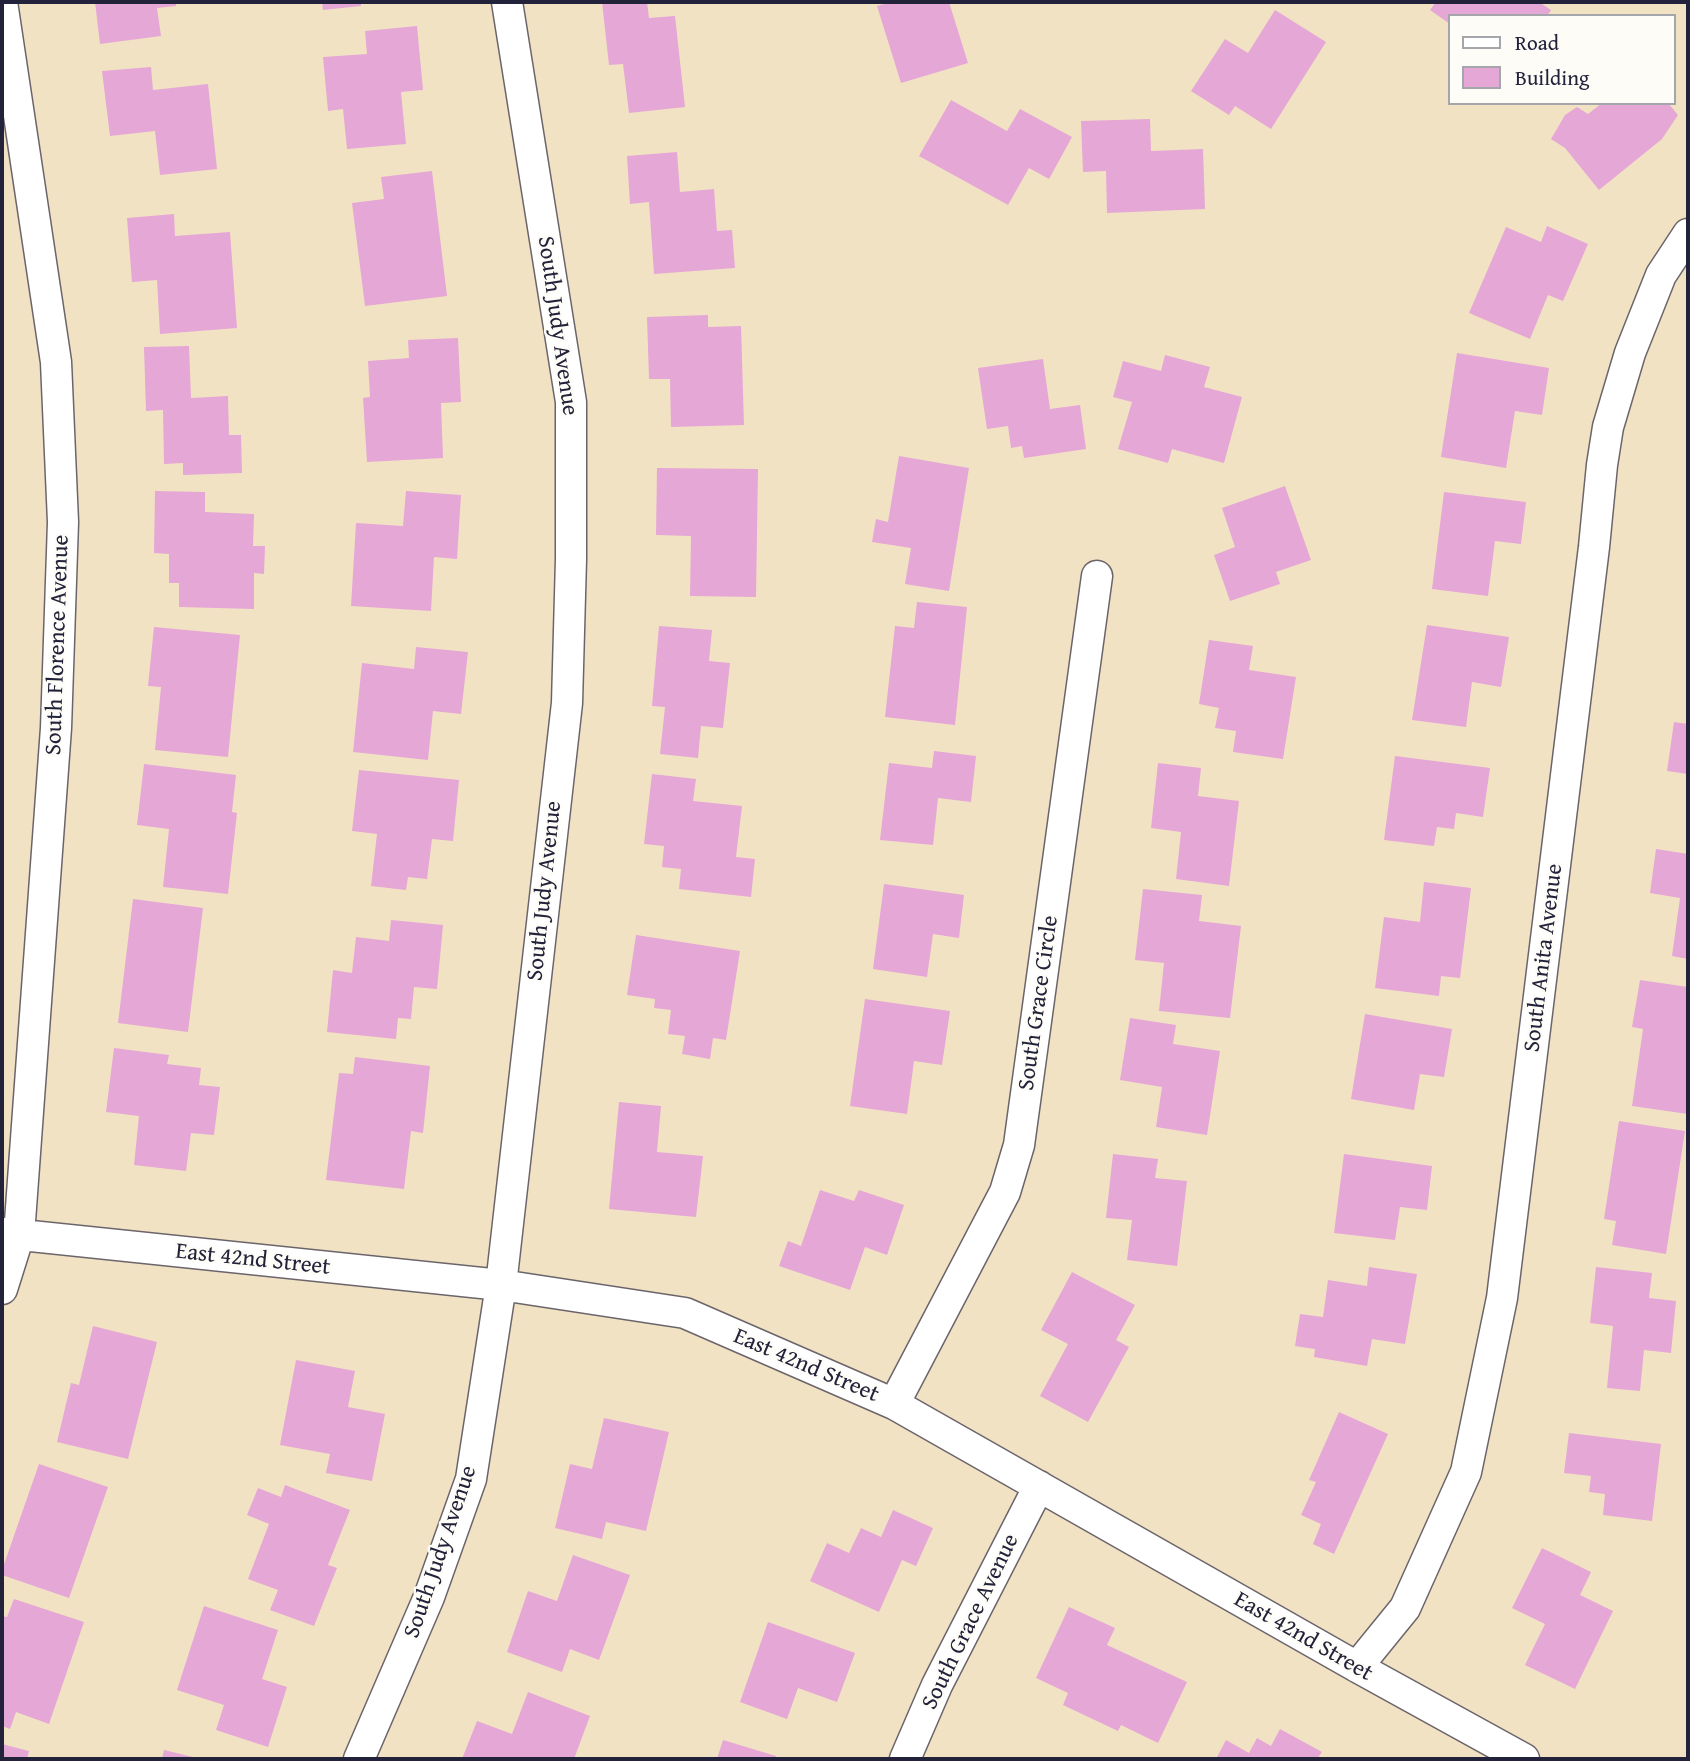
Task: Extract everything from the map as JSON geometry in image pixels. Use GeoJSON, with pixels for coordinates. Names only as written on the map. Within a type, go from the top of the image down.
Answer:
{"type":"FeatureCollection","features":[{"type":"Feature","properties":{"kind":"street","name":"South Florence Avenue"},"geometry":{"type":"LineString","coordinates":[[2,2],[56,362],[63,522],[56,728],[10,1234],[2,1289]]}},
{"type":"Feature","properties":{"kind":"street","name":"South Judy Avenue"},"geometry":{"type":"LineString","coordinates":[[359,1759],[429,1597],[471,1479],[501,1285],[566,704],[571,559],[570,402],[507,2]]}},
{"type":"Feature","properties":{"kind":"street","name":"South Anita Avenue"},"geometry":{"type":"LineString","coordinates":[[1356,1667],[1405,1608],[1466,1472],[1503,1298],[1608,427],[1630,353],[1661,275],[1688,234]]}},
{"type":"Feature","properties":{"kind":"street","name":"South Grace Circle"},"geometry":{"type":"LineString","coordinates":[[894,1404],[1005,1192],[1019,1145],[1097,576]]}},
{"type":"Feature","properties":{"kind":"street","name":"East 42nd Street"},"geometry":{"type":"LineString","coordinates":[[10,1234],[501,1285],[684,1313],[894,1404],[1356,1667],[1524,1759]]}},
{"type":"Feature","properties":{"kind":"street","name":"South Grace Avenue"},"geometry":{"type":"LineString","coordinates":[[905,1759],[937,1685],[1039,1486]]}},
{"type":"Feature","properties":{"kind":"building"},"geometry":{"type":"Polygon","coordinates":[[[95,2],[176,2],[176,6],[157,8],[161,36],[100,44],[95,2]]]}},
{"type":"Feature","properties":{"kind":"building"},"geometry":{"type":"Polygon","coordinates":[[[322,2],[361,2],[361,6],[323,10],[322,2]]]}},
{"type":"Feature","properties":{"kind":"building"},"geometry":{"type":"Polygon","coordinates":[[[602,2],[647,2],[649,18],[675,16],[685,107],[629,113],[623,64],[609,65],[602,2]]]}},
{"type":"Feature","properties":{"kind":"building"},"geometry":{"type":"Polygon","coordinates":[[[892,2],[949,2],[968,63],[901,83],[877,6],[892,2]]]}},
{"type":"Feature","properties":{"kind":"building"},"geometry":{"type":"Polygon","coordinates":[[[1436,2],[1539,2],[1551,10],[1548,14],[1448,14],[1448,23],[1430,10],[1436,2]]]}},
{"type":"Feature","properties":{"kind":"building"},"geometry":{"type":"Polygon","coordinates":[[[1275,10],[1326,42],[1271,129],[1235,106],[1229,115],[1191,91],[1225,39],[1248,53],[1275,10]]]}},
{"type":"Feature","properties":{"kind":"building"},"geometry":{"type":"Polygon","coordinates":[[[417,26],[423,90],[401,92],[406,144],[347,149],[343,109],[328,111],[323,57],[367,54],[365,31],[417,26]]]}},
{"type":"Feature","properties":{"kind":"building"},"geometry":{"type":"Polygon","coordinates":[[[151,67],[153,90],[208,84],[217,169],[160,175],[155,131],[110,136],[102,71],[151,67]]]}},
{"type":"Feature","properties":{"kind":"building"},"geometry":{"type":"Polygon","coordinates":[[[951,100],[1007,131],[1020,109],[1072,137],[1049,179],[1029,168],[1008,205],[919,156],[951,100]]]}},
{"type":"Feature","properties":{"kind":"building"},"geometry":{"type":"Polygon","coordinates":[[[1599,105],[1670,105],[1678,115],[1662,139],[1599,190],[1565,148],[1551,139],[1565,115],[1577,107],[1588,114],[1599,105]]]}},
{"type":"Feature","properties":{"kind":"building"},"geometry":{"type":"Polygon","coordinates":[[[1150,119],[1151,151],[1203,149],[1205,209],[1107,213],[1106,171],[1083,172],[1081,121],[1150,119]]]}},
{"type":"Feature","properties":{"kind":"building"},"geometry":{"type":"Polygon","coordinates":[[[677,152],[680,192],[714,189],[717,231],[732,230],[735,268],[654,274],[649,202],[630,204],[627,156],[677,152]]]}},
{"type":"Feature","properties":{"kind":"building"},"geometry":{"type":"Polygon","coordinates":[[[432,171],[447,296],[365,306],[352,203],[384,199],[381,177],[432,171]]]}},
{"type":"Feature","properties":{"kind":"building"},"geometry":{"type":"Polygon","coordinates":[[[174,214],[175,236],[230,232],[237,328],[160,334],[157,280],[132,282],[127,218],[174,214]]]}},
{"type":"Feature","properties":{"kind":"building"},"geometry":{"type":"Polygon","coordinates":[[[1547,226],[1588,244],[1563,301],[1548,295],[1530,339],[1469,313],[1506,227],[1541,242],[1547,226]]]}},
{"type":"Feature","properties":{"kind":"building"},"geometry":{"type":"Polygon","coordinates":[[[708,315],[708,327],[741,326],[744,425],[671,427],[670,379],[649,379],[647,317],[708,315]]]}},
{"type":"Feature","properties":{"kind":"building"},"geometry":{"type":"Polygon","coordinates":[[[458,338],[461,402],[441,403],[443,458],[367,462],[363,398],[370,397],[368,361],[409,358],[408,340],[458,338]]]}},
{"type":"Feature","properties":{"kind":"building"},"geometry":{"type":"Polygon","coordinates":[[[189,346],[191,398],[228,396],[229,435],[241,435],[242,473],[183,475],[183,463],[164,464],[163,410],[146,411],[144,347],[189,346]]]}},
{"type":"Feature","properties":{"kind":"building"},"geometry":{"type":"Polygon","coordinates":[[[1457,353],[1549,368],[1542,415],[1515,411],[1506,468],[1441,457],[1457,353]]]}},
{"type":"Feature","properties":{"kind":"building"},"geometry":{"type":"Polygon","coordinates":[[[1165,355],[1210,367],[1204,387],[1242,397],[1224,463],[1172,449],[1168,463],[1118,449],[1132,402],[1113,397],[1123,361],[1161,371],[1165,355]]]}},
{"type":"Feature","properties":{"kind":"building"},"geometry":{"type":"Polygon","coordinates":[[[1043,359],[1050,409],[1080,405],[1086,449],[1024,458],[1022,446],[1011,448],[1008,426],[987,429],[978,368],[1043,359]]]}},
{"type":"Feature","properties":{"kind":"building"},"geometry":{"type":"Polygon","coordinates":[[[899,456],[969,468],[949,591],[905,584],[911,548],[872,542],[876,519],[888,522],[899,456]]]}},
{"type":"Feature","properties":{"kind":"building"},"geometry":{"type":"Polygon","coordinates":[[[657,468],[758,469],[756,597],[690,596],[691,536],[656,535],[657,468]]]}},
{"type":"Feature","properties":{"kind":"building"},"geometry":{"type":"Polygon","coordinates":[[[1285,486],[1311,560],[1276,572],[1280,584],[1230,601],[1214,555],[1235,547],[1222,508],[1285,486]]]}},
{"type":"Feature","properties":{"kind":"building"},"geometry":{"type":"Polygon","coordinates":[[[155,491],[205,492],[205,512],[254,514],[253,546],[265,546],[264,574],[254,573],[254,609],[179,607],[179,583],[169,583],[169,554],[154,553],[155,491]]]}},
{"type":"Feature","properties":{"kind":"building"},"geometry":{"type":"Polygon","coordinates":[[[406,491],[461,495],[457,559],[434,557],[431,611],[351,606],[356,523],[403,526],[406,491]]]}},
{"type":"Feature","properties":{"kind":"building"},"geometry":{"type":"Polygon","coordinates":[[[1444,492],[1526,502],[1521,544],[1495,541],[1488,596],[1432,589],[1444,492]]]}},
{"type":"Feature","properties":{"kind":"building"},"geometry":{"type":"Polygon","coordinates":[[[917,602],[967,607],[955,725],[885,717],[895,626],[914,628],[917,602]]]}},
{"type":"Feature","properties":{"kind":"building"},"geometry":{"type":"Polygon","coordinates":[[[1427,625],[1509,637],[1501,687],[1472,682],[1466,727],[1412,720],[1427,625]]]}},
{"type":"Feature","properties":{"kind":"building"},"geometry":{"type":"Polygon","coordinates":[[[659,626],[712,630],[709,661],[730,663],[723,728],[701,726],[698,758],[660,754],[665,707],[652,706],[659,626]]]}},
{"type":"Feature","properties":{"kind":"building"},"geometry":{"type":"Polygon","coordinates":[[[154,627],[240,635],[228,757],[155,750],[161,687],[148,686],[154,627]]]}},
{"type":"Feature","properties":{"kind":"building"},"geometry":{"type":"Polygon","coordinates":[[[1209,640],[1253,646],[1249,670],[1296,677],[1283,759],[1233,752],[1236,731],[1215,728],[1219,708],[1199,704],[1209,640]]]}},
{"type":"Feature","properties":{"kind":"building"},"geometry":{"type":"Polygon","coordinates":[[[416,647],[468,652],[461,714],[433,711],[428,760],[353,752],[362,663],[414,669],[416,647]]]}},
{"type":"Feature","properties":{"kind":"building"},"geometry":{"type":"Polygon","coordinates":[[[1674,722],[1688,724],[1688,774],[1667,771],[1674,722]]]}},
{"type":"Feature","properties":{"kind":"building"},"geometry":{"type":"Polygon","coordinates":[[[934,751],[976,756],[971,802],[938,798],[933,845],[880,840],[889,763],[932,768],[934,751]]]}},
{"type":"Feature","properties":{"kind":"building"},"geometry":{"type":"Polygon","coordinates":[[[1395,756],[1490,768],[1483,817],[1456,813],[1454,829],[1437,827],[1434,846],[1384,840],[1395,756]]]}},
{"type":"Feature","properties":{"kind":"building"},"geometry":{"type":"Polygon","coordinates":[[[1158,763],[1201,768],[1198,796],[1239,801],[1229,886],[1176,879],[1181,832],[1151,828],[1158,763]]]}},
{"type":"Feature","properties":{"kind":"building"},"geometry":{"type":"Polygon","coordinates":[[[144,764],[236,775],[232,812],[237,813],[228,894],[163,887],[169,829],[137,825],[144,764]]]}},
{"type":"Feature","properties":{"kind":"building"},"geometry":{"type":"Polygon","coordinates":[[[359,770],[459,780],[453,841],[432,839],[427,879],[408,877],[406,890],[371,886],[377,834],[352,831],[359,770]]]}},
{"type":"Feature","properties":{"kind":"building"},"geometry":{"type":"Polygon","coordinates":[[[652,774],[696,779],[693,801],[742,806],[736,857],[755,859],[751,897],[679,889],[681,869],[662,867],[664,846],[644,844],[652,774]]]}},
{"type":"Feature","properties":{"kind":"building"},"geometry":{"type":"Polygon","coordinates":[[[1656,849],[1688,854],[1688,959],[1672,956],[1680,898],[1650,893],[1656,849]]]}},
{"type":"Feature","properties":{"kind":"building"},"geometry":{"type":"Polygon","coordinates":[[[1424,882],[1471,888],[1460,978],[1441,976],[1439,996],[1375,988],[1384,917],[1420,922],[1424,882]]]}},
{"type":"Feature","properties":{"kind":"building"},"geometry":{"type":"Polygon","coordinates":[[[884,884],[964,895],[959,938],[933,934],[927,977],[873,969],[884,884]]]}},
{"type":"Feature","properties":{"kind":"building"},"geometry":{"type":"Polygon","coordinates":[[[1143,889],[1202,895],[1199,921],[1241,926],[1230,1018],[1159,1011],[1164,963],[1135,960],[1143,889]]]}},
{"type":"Feature","properties":{"kind":"building"},"geometry":{"type":"Polygon","coordinates":[[[133,899],[203,908],[188,1032],[118,1023],[133,899]]]}},
{"type":"Feature","properties":{"kind":"building"},"geometry":{"type":"Polygon","coordinates":[[[391,920],[443,925],[437,989],[414,987],[411,1019],[398,1018],[396,1039],[327,1032],[333,970],[352,973],[356,937],[389,941],[391,920]]]}},
{"type":"Feature","properties":{"kind":"building"},"geometry":{"type":"Polygon","coordinates":[[[636,935],[740,951],[726,1040],[713,1038],[710,1059],[682,1054],[685,1036],[668,1034],[671,1010],[654,1008],[655,999],[627,995],[636,935]]]}},
{"type":"Feature","properties":{"kind":"building"},"geometry":{"type":"Polygon","coordinates":[[[1640,980],[1688,987],[1688,1114],[1632,1106],[1643,1029],[1632,1027],[1640,980]]]}},
{"type":"Feature","properties":{"kind":"building"},"geometry":{"type":"Polygon","coordinates":[[[865,999],[950,1011],[942,1065],[914,1061],[907,1114],[850,1106],[865,999]]]}},
{"type":"Feature","properties":{"kind":"building"},"geometry":{"type":"Polygon","coordinates":[[[1365,1014],[1452,1029],[1444,1077],[1420,1074],[1414,1110],[1351,1099],[1365,1014]]]}},
{"type":"Feature","properties":{"kind":"building"},"geometry":{"type":"Polygon","coordinates":[[[1130,1018],[1176,1025],[1173,1044],[1220,1051],[1207,1135],[1156,1127],[1162,1087],[1120,1080],[1130,1018]]]}},
{"type":"Feature","properties":{"kind":"building"},"geometry":{"type":"Polygon","coordinates":[[[114,1048],[169,1055],[167,1064],[201,1068],[199,1085],[220,1087],[214,1135],[191,1133],[186,1171],[134,1165],[139,1116],[106,1112],[114,1048]]]}},
{"type":"Feature","properties":{"kind":"building"},"geometry":{"type":"Polygon","coordinates":[[[355,1057],[430,1066],[423,1133],[411,1131],[404,1189],[326,1180],[339,1073],[353,1074],[355,1057]]]}},
{"type":"Feature","properties":{"kind":"building"},"geometry":{"type":"Polygon","coordinates":[[[619,1102],[661,1106],[657,1152],[703,1156],[696,1217],[609,1209],[619,1102]]]}},
{"type":"Feature","properties":{"kind":"building"},"geometry":{"type":"Polygon","coordinates":[[[1619,1121],[1685,1131],[1666,1254],[1612,1245],[1616,1221],[1604,1219],[1619,1121]]]}},
{"type":"Feature","properties":{"kind":"building"},"geometry":{"type":"Polygon","coordinates":[[[1113,1154],[1158,1159],[1155,1178],[1187,1181],[1177,1266],[1127,1260],[1132,1220],[1106,1218],[1113,1154]]]}},
{"type":"Feature","properties":{"kind":"building"},"geometry":{"type":"Polygon","coordinates":[[[1344,1154],[1432,1166],[1427,1210],[1400,1207],[1395,1240],[1334,1233],[1344,1154]]]}},
{"type":"Feature","properties":{"kind":"building"},"geometry":{"type":"Polygon","coordinates":[[[820,1190],[854,1201],[859,1190],[904,1205],[887,1255],[865,1247],[850,1290],[779,1266],[788,1241],[801,1246],[820,1190]]]}},
{"type":"Feature","properties":{"kind":"building"},"geometry":{"type":"Polygon","coordinates":[[[1369,1267],[1417,1274],[1405,1344],[1372,1339],[1367,1366],[1314,1357],[1315,1349],[1295,1346],[1300,1314],[1323,1317],[1328,1280],[1367,1286],[1369,1267]]]}},
{"type":"Feature","properties":{"kind":"building"},"geometry":{"type":"Polygon","coordinates":[[[1596,1267],[1652,1273],[1649,1298],[1676,1301],[1671,1353],[1644,1350],[1640,1391],[1607,1388],[1613,1326],[1590,1323],[1596,1267]]]}},
{"type":"Feature","properties":{"kind":"building"},"geometry":{"type":"Polygon","coordinates":[[[1072,1272],[1135,1305],[1116,1340],[1129,1347],[1088,1422],[1040,1396],[1068,1344],[1041,1330],[1072,1272]]]}},
{"type":"Feature","properties":{"kind":"building"},"geometry":{"type":"Polygon","coordinates":[[[93,1326],[157,1342],[128,1459],[57,1442],[71,1383],[79,1385],[93,1326]]]}},
{"type":"Feature","properties":{"kind":"building"},"geometry":{"type":"Polygon","coordinates":[[[296,1360],[355,1371],[348,1407],[385,1414],[372,1481],[326,1473],[330,1454],[280,1445],[296,1360]]]}},
{"type":"Feature","properties":{"kind":"building"},"geometry":{"type":"Polygon","coordinates":[[[1339,1412],[1388,1434],[1334,1554],[1313,1544],[1321,1524],[1301,1515],[1316,1482],[1309,1480],[1339,1412]]]}},
{"type":"Feature","properties":{"kind":"building"},"geometry":{"type":"Polygon","coordinates":[[[604,1418],[669,1432],[646,1531],[606,1522],[602,1539],[555,1528],[570,1464],[592,1469],[604,1418]]]}},
{"type":"Feature","properties":{"kind":"building"},"geometry":{"type":"Polygon","coordinates":[[[1569,1433],[1661,1444],[1652,1521],[1603,1515],[1605,1494],[1589,1492],[1591,1476],[1564,1473],[1569,1433]]]}},
{"type":"Feature","properties":{"kind":"building"},"geometry":{"type":"Polygon","coordinates":[[[39,1464],[108,1487],[69,1598],[2,1575],[39,1464]]]}},
{"type":"Feature","properties":{"kind":"building"},"geometry":{"type":"Polygon","coordinates":[[[285,1485],[350,1510],[328,1565],[337,1568],[314,1626],[270,1610],[278,1590],[248,1579],[269,1524],[247,1515],[258,1488],[281,1497],[285,1485]]]}},
{"type":"Feature","properties":{"kind":"building"},"geometry":{"type":"Polygon","coordinates":[[[893,1510],[933,1528],[916,1566],[902,1560],[879,1612],[810,1581],[827,1543],[849,1553],[861,1528],[881,1537],[893,1510]]]}},
{"type":"Feature","properties":{"kind":"building"},"geometry":{"type":"Polygon","coordinates":[[[1542,1548],[1591,1572],[1580,1595],[1613,1611],[1575,1689],[1525,1665],[1545,1624],[1512,1608],[1542,1548]]]}},
{"type":"Feature","properties":{"kind":"building"},"geometry":{"type":"Polygon","coordinates":[[[573,1555],[630,1575],[599,1660],[570,1649],[562,1672],[507,1652],[528,1591],[557,1601],[573,1555]]]}},
{"type":"Feature","properties":{"kind":"building"},"geometry":{"type":"Polygon","coordinates":[[[14,1599],[84,1622],[49,1724],[16,1712],[10,1729],[2,1726],[2,1616],[7,1617],[14,1599]]]}},
{"type":"Feature","properties":{"kind":"building"},"geometry":{"type":"Polygon","coordinates":[[[204,1606],[278,1630],[262,1679],[287,1687],[268,1747],[216,1730],[224,1705],[177,1690],[204,1606]]]}},
{"type":"Feature","properties":{"kind":"building"},"geometry":{"type":"Polygon","coordinates":[[[1069,1607],[1115,1628],[1107,1645],[1187,1682],[1158,1743],[1121,1725],[1118,1731],[1063,1705],[1068,1693],[1036,1678],[1069,1607]]]}},
{"type":"Feature","properties":{"kind":"building"},"geometry":{"type":"Polygon","coordinates":[[[768,1622],[855,1653],[837,1702],[798,1688],[787,1719],[740,1702],[768,1622]]]}},
{"type":"Feature","properties":{"kind":"building"},"geometry":{"type":"Polygon","coordinates":[[[528,1692],[590,1716],[574,1759],[462,1759],[477,1721],[512,1734],[528,1692]]]}},
{"type":"Feature","properties":{"kind":"building"},"geometry":{"type":"Polygon","coordinates":[[[1280,1729],[1322,1752],[1317,1759],[1216,1759],[1226,1740],[1249,1753],[1257,1738],[1271,1746],[1280,1729]]]}},
{"type":"Feature","properties":{"kind":"building"},"geometry":{"type":"Polygon","coordinates":[[[723,1740],[776,1756],[775,1759],[717,1759],[723,1740]]]}},
{"type":"Feature","properties":{"kind":"building"},"geometry":{"type":"Polygon","coordinates":[[[2,1744],[29,1751],[27,1759],[2,1759],[2,1744]]]}},
{"type":"Feature","properties":{"kind":"building"},"geometry":{"type":"Polygon","coordinates":[[[164,1750],[197,1758],[197,1759],[162,1759],[164,1750]]]}}]}
